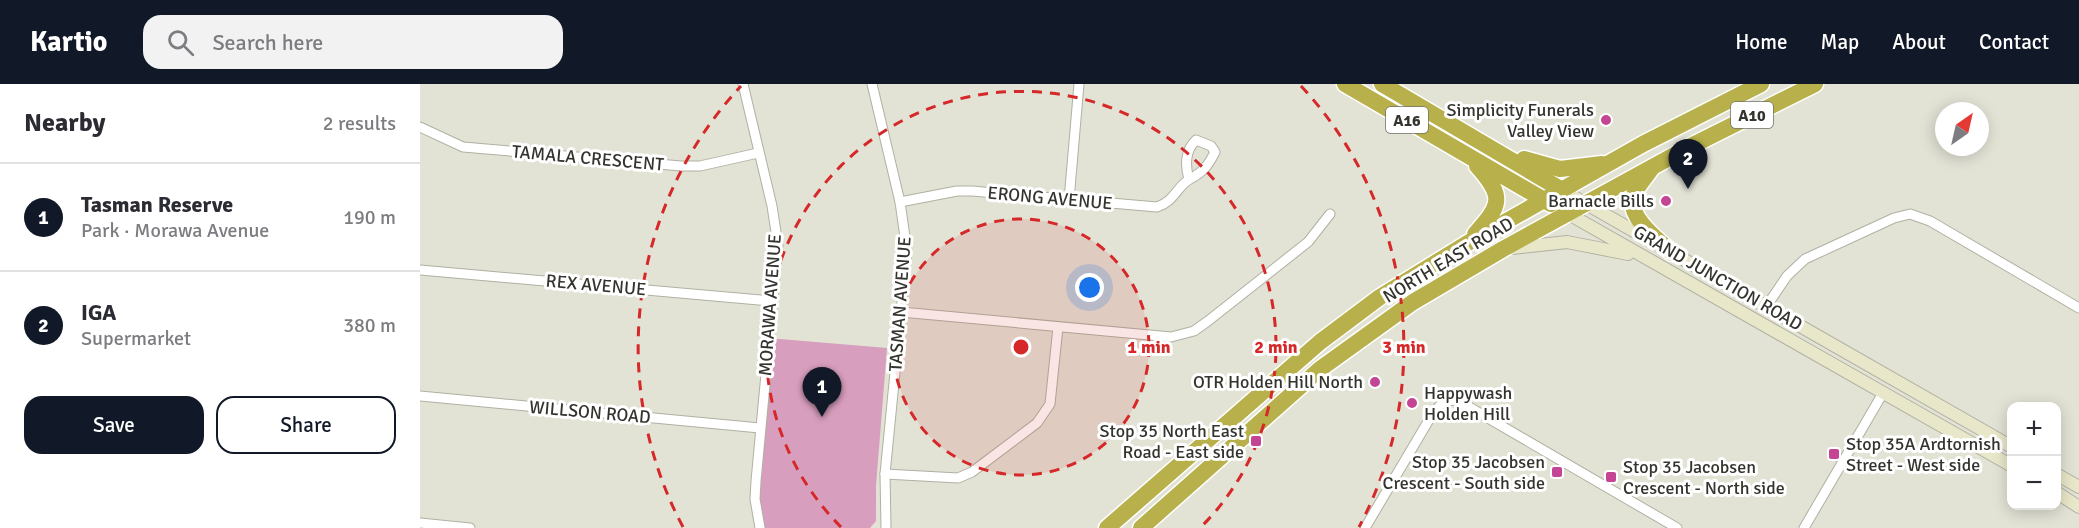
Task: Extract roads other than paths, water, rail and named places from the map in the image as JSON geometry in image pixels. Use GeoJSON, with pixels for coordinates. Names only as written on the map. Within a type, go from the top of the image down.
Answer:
{"type":"FeatureCollection","features":[{"type":"Feature","properties":{"kind":"highway","name":"GRAND JUNCTION ROAD"},"geometry":{"type":"LineString","coordinates":[[1345,84],[1567,213]]}},
{"type":"Feature","properties":{"kind":"highway","name":"GRAND JUNCTION ROAD"},"geometry":{"type":"LineString","coordinates":[[1382,84],[1562,190]]}},
{"type":"Feature","properties":{"kind":"highway","name":"NORTH EAST ROAD"},"geometry":{"type":"LineString","coordinates":[[1107,528],[1320,342],[1380,297],[1466,244],[1616,162],[1681,123],[1761,84]]}},
{"type":"Feature","properties":{"kind":"highway","name":"NORTH EAST ROAD"},"geometry":{"type":"LineString","coordinates":[[1141,528],[1320,369],[1422,297],[1653,166],[1815,84]]}},
{"type":"Feature","properties":{"kind":"highway"},"geometry":{"type":"LineString","coordinates":[[1481,143],[1540,165],[1560,169],[1616,162]]}},
{"type":"Feature","properties":{"kind":"highway"},"geometry":{"type":"LineString","coordinates":[[1466,244],[1491,216],[1498,202],[1491,182],[1468,156]]}},
{"type":"Feature","properties":{"kind":"highway"},"geometry":{"type":"LineString","coordinates":[[1653,166],[1635,192],[1634,210],[1638,219],[1672,253]]}},
{"type":"Feature","properties":{"kind":"main road","name":"GRAND JUNCTION ROAD"},"geometry":{"type":"LineString","coordinates":[[1562,190],[2007,444]]}},
{"type":"Feature","properties":{"kind":"main road","name":"GRAND JUNCTION ROAD"},"geometry":{"type":"LineString","coordinates":[[1567,213],[2007,463]]}},
{"type":"Feature","properties":{"kind":"main road"},"geometry":{"type":"LineString","coordinates":[[1503,249],[1567,242],[1603,247],[1643,258]]}},
{"type":"Feature","properties":{"kind":"main road"},"geometry":{"type":"LineString","coordinates":[[1757,323],[1766,308]]}},
{"type":"Feature","properties":{"kind":"main road"},"geometry":{"type":"LineString","coordinates":[[1883,393],[1892,378]]}},
{"type":"Feature","properties":{"kind":"main road"},"geometry":{"type":"LineString","coordinates":[[2061,477],[2079,487]]}},
{"type":"Feature","properties":{"kind":"main road"},"geometry":{"type":"LineString","coordinates":[[2061,495],[2079,507]]}},
{"type":"Feature","properties":{"kind":"street","name":"MORAWA AVENUE"},"geometry":{"type":"LineString","coordinates":[[743,84],[777,229],[755,500],[760,528]]}},
{"type":"Feature","properties":{"kind":"street","name":"TASMAN AVENUE"},"geometry":{"type":"LineString","coordinates":[[872,84],[900,201],[908,250],[885,474],[886,528]]}},
{"type":"Feature","properties":{"kind":"street"},"geometry":{"type":"LineString","coordinates":[[1069,200],[1079,84]]}},
{"type":"Feature","properties":{"kind":"street","name":"TAMALA CRESCENT"},"geometry":{"type":"LineString","coordinates":[[420,127],[463,147],[681,166],[700,166],[758,153]]}},
{"type":"Feature","properties":{"kind":"street","name":"ERONG AVENUE"},"geometry":{"type":"LineString","coordinates":[[900,201],[957,191],[1157,207],[1174,198],[1189,180]]}},
{"type":"Feature","properties":{"kind":"street"},"geometry":{"type":"LineString","coordinates":[[902,312],[1171,337],[1194,331],[1308,242],[1330,214]]}},
{"type":"Feature","properties":{"kind":"street"},"geometry":{"type":"LineString","coordinates":[[1766,308],[1787,276],[1805,259],[1894,218],[1910,214],[1930,221],[2079,308]]}},
{"type":"Feature","properties":{"kind":"street","name":"REX AVENUE"},"geometry":{"type":"LineString","coordinates":[[420,270],[771,301]]}},
{"type":"Feature","properties":{"kind":"street"},"geometry":{"type":"LineString","coordinates":[[885,474],[958,478],[972,472],[1037,423],[1050,404],[1058,327]]}},
{"type":"Feature","properties":{"kind":"street"},"geometry":{"type":"LineString","coordinates":[[1804,528],[1883,393]]}},
{"type":"Feature","properties":{"kind":"street","name":"WILLSON ROAD"},"geometry":{"type":"LineString","coordinates":[[420,396],[760,428]]}},
{"type":"Feature","properties":{"kind":"street"},"geometry":{"type":"LineString","coordinates":[[1365,528],[1439,406],[1444,401],[1457,400],[1471,406],[1677,528]]}},
{"type":"Feature","properties":{"kind":"street"},"geometry":{"type":"LineString","coordinates":[[420,523],[470,528]]}},
{"type":"Feature","properties":{"kind":"place","name":"Simplicity Funerals Valley View"},"geometry":{"type":"Point","coordinates":[1606,120]}},
{"type":"Feature","properties":{"kind":"place","name":"IGA"},"geometry":{"type":"Point","coordinates":[1688,189]}},
{"type":"Feature","properties":{"kind":"place","name":"Barnacle Bills"},"geometry":{"type":"Point","coordinates":[1666,201]}},
{"type":"Feature","properties":{"kind":"place","name":"OTR Holden Hill North"},"geometry":{"type":"Point","coordinates":[1375,382]}},
{"type":"Feature","properties":{"kind":"place","name":"Happywash Holden Hill"},"geometry":{"type":"Point","coordinates":[1412,403]}},
{"type":"Feature","properties":{"kind":"place","name":"Tasman Reserve"},"geometry":{"type":"Point","coordinates":[822,417]}},
{"type":"Feature","properties":{"kind":"place","name":"Stop 35 North East Road - East side"},"geometry":{"type":"Point","coordinates":[1256,441]}},
{"type":"Feature","properties":{"kind":"place","name":"Stop 35A Ardtornish Street - West side"},"geometry":{"type":"Point","coordinates":[1834,454]}},
{"type":"Feature","properties":{"kind":"place","name":"Stop 35 Jacobsen Crescent - South side"},"geometry":{"type":"Point","coordinates":[1557,472]}},
{"type":"Feature","properties":{"kind":"place","name":"Stop 35 Jacobsen Crescent - North side"},"geometry":{"type":"Point","coordinates":[1611,477]}}]}
